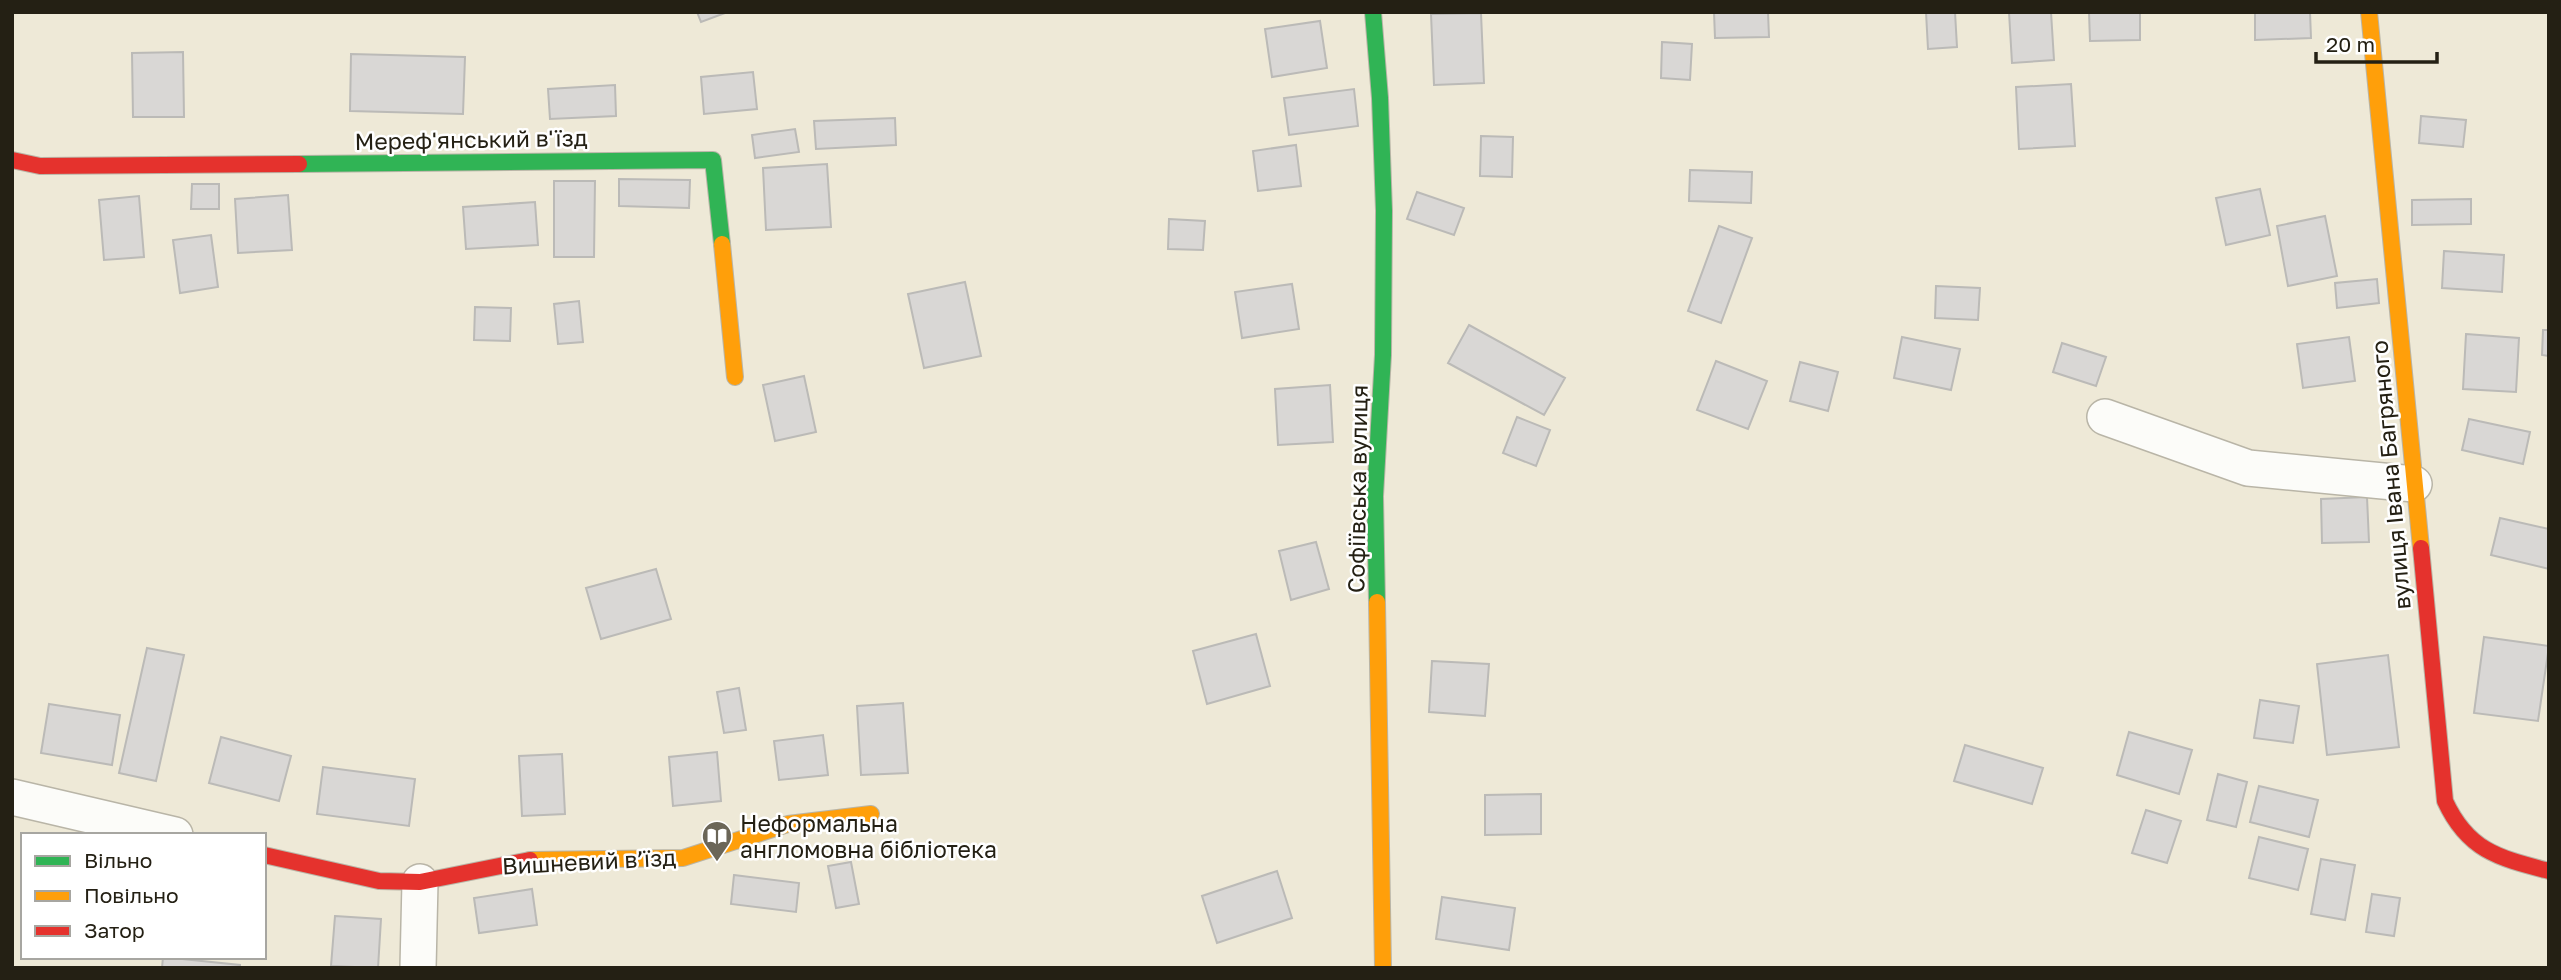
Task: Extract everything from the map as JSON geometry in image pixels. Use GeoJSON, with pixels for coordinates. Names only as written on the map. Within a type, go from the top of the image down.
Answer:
{"type":"FeatureCollection","features":[{"type":"Feature","properties":{"kind":"street","name":"Софіївська вулиця"},"geometry":{"type":"LineString","coordinates":[[1373,12],[1380,99],[1384,211],[1383,355],[1375,496],[1383,968]]}},
{"type":"Feature","properties":{"kind":"street","name":"вулиця Івана Багряного"},"geometry":{"type":"LineString","coordinates":[[2369,12],[2445,802],[2452,820],[2464,836],[2480,849],[2549,871]]}},
{"type":"Feature","properties":{"kind":"street","name":"Мереф'янський в'їзд"},"geometry":{"type":"LineString","coordinates":[[12,160],[40,166],[713,160],[735,377]]}},
{"type":"Feature","properties":{"kind":"street"},"geometry":{"type":"LineString","coordinates":[[2105,417],[2248,468],[2414,484]]}},
{"type":"Feature","properties":{"kind":"street"},"geometry":{"type":"LineString","coordinates":[[12,797],[167,833]]}},
{"type":"Feature","properties":{"kind":"street","name":"Вишневий в’їзд"},"geometry":{"type":"LineString","coordinates":[[266,855],[379,881],[421,881],[521,860],[684,858],[788,824],[871,814]]}},
{"type":"Feature","properties":{"kind":"street"},"geometry":{"type":"LineString","coordinates":[[418,968],[421,881]]}},
{"type":"Feature","properties":{"kind":"building"},"geometry":{"type":"Polygon","coordinates":[[[697,12],[725,12],[725,13],[701,22],[697,12]]]}},
{"type":"Feature","properties":{"kind":"building"},"geometry":{"type":"Polygon","coordinates":[[[1714,12],[1768,12],[1769,37],[1715,38],[1714,12]]]}},
{"type":"Feature","properties":{"kind":"building"},"geometry":{"type":"Polygon","coordinates":[[[1926,12],[1955,12],[1957,47],[1928,49],[1926,12]]]}},
{"type":"Feature","properties":{"kind":"building"},"geometry":{"type":"Polygon","coordinates":[[[2009,12],[2051,12],[2054,60],[2012,63],[2009,12]]]}},
{"type":"Feature","properties":{"kind":"building"},"geometry":{"type":"Polygon","coordinates":[[[2089,12],[2140,12],[2140,40],[2090,41],[2089,12]]]}},
{"type":"Feature","properties":{"kind":"building"},"geometry":{"type":"Polygon","coordinates":[[[2255,12],[2310,12],[2311,38],[2255,40],[2255,12]]]}},
{"type":"Feature","properties":{"kind":"building"},"geometry":{"type":"Polygon","coordinates":[[[1481,13],[1484,83],[1434,85],[1431,14],[1481,13]]]}},
{"type":"Feature","properties":{"kind":"building"},"geometry":{"type":"Polygon","coordinates":[[[1320,21],[1327,68],[1272,77],[1265,29],[1320,21]]]}},
{"type":"Feature","properties":{"kind":"building"},"geometry":{"type":"Polygon","coordinates":[[[1662,42],[1692,44],[1690,80],[1661,78],[1662,42]]]}},
{"type":"Feature","properties":{"kind":"building"},"geometry":{"type":"Polygon","coordinates":[[[183,52],[184,117],[133,117],[132,53],[183,52]]]}},
{"type":"Feature","properties":{"kind":"building"},"geometry":{"type":"Polygon","coordinates":[[[351,54],[465,57],[463,114],[350,111],[351,54]]]}},
{"type":"Feature","properties":{"kind":"building"},"geometry":{"type":"Polygon","coordinates":[[[753,72],[757,109],[704,114],[701,77],[753,72]]]}},
{"type":"Feature","properties":{"kind":"building"},"geometry":{"type":"Polygon","coordinates":[[[2071,84],[2075,146],[2019,149],[2016,87],[2071,84]]]}},
{"type":"Feature","properties":{"kind":"building"},"geometry":{"type":"Polygon","coordinates":[[[615,85],[616,116],[550,119],[548,89],[615,85]]]}},
{"type":"Feature","properties":{"kind":"building"},"geometry":{"type":"Polygon","coordinates":[[[1354,89],[1358,126],[1289,135],[1284,98],[1354,89]]]}},
{"type":"Feature","properties":{"kind":"building"},"geometry":{"type":"Polygon","coordinates":[[[2421,116],[2466,120],[2463,147],[2419,143],[2421,116]]]}},
{"type":"Feature","properties":{"kind":"building"},"geometry":{"type":"Polygon","coordinates":[[[895,118],[896,145],[816,149],[814,121],[895,118]]]}},
{"type":"Feature","properties":{"kind":"building"},"geometry":{"type":"Polygon","coordinates":[[[795,129],[799,152],[755,158],[752,135],[795,129]]]}},
{"type":"Feature","properties":{"kind":"building"},"geometry":{"type":"Polygon","coordinates":[[[1481,136],[1513,137],[1512,177],[1480,176],[1481,136]]]}},
{"type":"Feature","properties":{"kind":"building"},"geometry":{"type":"Polygon","coordinates":[[[1296,145],[1301,186],[1258,191],[1253,151],[1296,145]]]}},
{"type":"Feature","properties":{"kind":"building"},"geometry":{"type":"Polygon","coordinates":[[[827,164],[831,227],[766,230],[763,168],[827,164]]]}},
{"type":"Feature","properties":{"kind":"building"},"geometry":{"type":"Polygon","coordinates":[[[1690,170],[1752,172],[1751,203],[1689,201],[1690,170]]]}},
{"type":"Feature","properties":{"kind":"building"},"geometry":{"type":"Polygon","coordinates":[[[619,179],[690,180],[689,208],[619,206],[619,179]]]}},
{"type":"Feature","properties":{"kind":"building"},"geometry":{"type":"Polygon","coordinates":[[[554,181],[595,181],[594,257],[554,257],[554,181]]]}},
{"type":"Feature","properties":{"kind":"building"},"geometry":{"type":"Polygon","coordinates":[[[192,184],[219,184],[219,209],[191,209],[192,184]]]}},
{"type":"Feature","properties":{"kind":"building"},"geometry":{"type":"Polygon","coordinates":[[[2260,189],[2270,235],[2226,245],[2216,198],[2260,189]]]}},
{"type":"Feature","properties":{"kind":"building"},"geometry":{"type":"Polygon","coordinates":[[[1417,192],[1464,208],[1454,235],[1407,219],[1417,192]]]}},
{"type":"Feature","properties":{"kind":"building"},"geometry":{"type":"Polygon","coordinates":[[[288,195],[292,250],[238,253],[235,199],[288,195]]]}},
{"type":"Feature","properties":{"kind":"building"},"geometry":{"type":"Polygon","coordinates":[[[139,196],[144,257],[104,260],[99,200],[139,196]]]}},
{"type":"Feature","properties":{"kind":"building"},"geometry":{"type":"Polygon","coordinates":[[[2471,199],[2471,224],[2412,225],[2412,200],[2471,199]]]}},
{"type":"Feature","properties":{"kind":"building"},"geometry":{"type":"Polygon","coordinates":[[[535,202],[538,245],[466,249],[463,207],[535,202]]]}},
{"type":"Feature","properties":{"kind":"building"},"geometry":{"type":"Polygon","coordinates":[[[2325,216],[2337,276],[2288,286],[2277,226],[2325,216]]]}},
{"type":"Feature","properties":{"kind":"building"},"geometry":{"type":"Polygon","coordinates":[[[1169,219],[1205,221],[1203,250],[1168,249],[1169,219]]]}},
{"type":"Feature","properties":{"kind":"building"},"geometry":{"type":"Polygon","coordinates":[[[1719,226],[1752,238],[1721,323],[1688,311],[1719,226]]]}},
{"type":"Feature","properties":{"kind":"building"},"geometry":{"type":"Polygon","coordinates":[[[211,235],[218,287],[180,293],[173,240],[211,235]]]}},
{"type":"Feature","properties":{"kind":"building"},"geometry":{"type":"Polygon","coordinates":[[[2444,251],[2504,255],[2502,292],[2442,288],[2444,251]]]}},
{"type":"Feature","properties":{"kind":"building"},"geometry":{"type":"Polygon","coordinates":[[[2377,279],[2379,303],[2337,308],[2335,283],[2377,279]]]}},
{"type":"Feature","properties":{"kind":"building"},"geometry":{"type":"Polygon","coordinates":[[[965,282],[981,356],[924,368],[908,294],[965,282]]]}},
{"type":"Feature","properties":{"kind":"building"},"geometry":{"type":"Polygon","coordinates":[[[1292,284],[1299,329],[1242,338],[1235,292],[1292,284]]]}},
{"type":"Feature","properties":{"kind":"building"},"geometry":{"type":"Polygon","coordinates":[[[1936,286],[1980,288],[1978,320],[1935,318],[1936,286]]]}},
{"type":"Feature","properties":{"kind":"building"},"geometry":{"type":"Polygon","coordinates":[[[579,301],[583,342],[558,344],[554,304],[579,301]]]}},
{"type":"Feature","properties":{"kind":"building"},"geometry":{"type":"Polygon","coordinates":[[[475,307],[511,308],[510,341],[474,340],[475,307]]]}},
{"type":"Feature","properties":{"kind":"building"},"geometry":{"type":"Polygon","coordinates":[[[1469,325],[1565,378],[1544,415],[1448,363],[1469,325]]]}},
{"type":"Feature","properties":{"kind":"building"},"geometry":{"type":"Polygon","coordinates":[[[2543,330],[2549,330],[2549,356],[2542,355],[2543,330]]]}},
{"type":"Feature","properties":{"kind":"building"},"geometry":{"type":"Polygon","coordinates":[[[2466,334],[2519,338],[2516,392],[2463,389],[2466,334]]]}},
{"type":"Feature","properties":{"kind":"building"},"geometry":{"type":"Polygon","coordinates":[[[1902,337],[1960,349],[1951,390],[1894,378],[1902,337]]]}},
{"type":"Feature","properties":{"kind":"building"},"geometry":{"type":"Polygon","coordinates":[[[2349,337],[2355,381],[2303,388],[2297,344],[2349,337]]]}},
{"type":"Feature","properties":{"kind":"building"},"geometry":{"type":"Polygon","coordinates":[[[2062,343],[2106,357],[2096,386],[2053,372],[2062,343]]]}},
{"type":"Feature","properties":{"kind":"building"},"geometry":{"type":"Polygon","coordinates":[[[1716,361],[1767,381],[1748,429],[1697,410],[1716,361]]]}},
{"type":"Feature","properties":{"kind":"building"},"geometry":{"type":"Polygon","coordinates":[[[1800,362],[1838,372],[1828,411],[1790,401],[1800,362]]]}},
{"type":"Feature","properties":{"kind":"building"},"geometry":{"type":"Polygon","coordinates":[[[804,376],[816,432],[775,441],[763,385],[804,376]]]}},
{"type":"Feature","properties":{"kind":"building"},"geometry":{"type":"Polygon","coordinates":[[[1330,385],[1333,442],[1278,445],[1275,389],[1330,385]]]}},
{"type":"Feature","properties":{"kind":"building"},"geometry":{"type":"Polygon","coordinates":[[[1517,417],[1550,430],[1536,466],[1503,453],[1517,417]]]}},
{"type":"Feature","properties":{"kind":"building"},"geometry":{"type":"Polygon","coordinates":[[[2469,419],[2530,432],[2523,464],[2462,450],[2469,419]]]}},
{"type":"Feature","properties":{"kind":"building"},"geometry":{"type":"Polygon","coordinates":[[[2367,497],[2369,542],[2322,543],[2321,499],[2367,497]]]}},
{"type":"Feature","properties":{"kind":"building"},"geometry":{"type":"Polygon","coordinates":[[[2500,518],[2549,529],[2549,569],[2491,555],[2500,518]]]}},
{"type":"Feature","properties":{"kind":"building"},"geometry":{"type":"Polygon","coordinates":[[[1316,542],[1329,589],[1291,600],[1279,551],[1316,542]]]}},
{"type":"Feature","properties":{"kind":"building"},"geometry":{"type":"Polygon","coordinates":[[[656,569],[671,619],[601,639],[586,588],[656,569]]]}},
{"type":"Feature","properties":{"kind":"building"},"geometry":{"type":"Polygon","coordinates":[[[1256,634],[1270,686],[1207,704],[1193,651],[1256,634]]]}},
{"type":"Feature","properties":{"kind":"building"},"geometry":{"type":"Polygon","coordinates":[[[2484,637],[2549,646],[2538,721],[2474,713],[2484,637]]]}},
{"type":"Feature","properties":{"kind":"building"},"geometry":{"type":"Polygon","coordinates":[[[147,648],[184,655],[156,781],[119,773],[147,648]]]}},
{"type":"Feature","properties":{"kind":"building"},"geometry":{"type":"Polygon","coordinates":[[[2388,655],[2399,747],[2327,755],[2317,664],[2388,655]]]}},
{"type":"Feature","properties":{"kind":"building"},"geometry":{"type":"Polygon","coordinates":[[[1432,661],[1489,664],[1485,716],[1429,712],[1432,661]]]}},
{"type":"Feature","properties":{"kind":"building"},"geometry":{"type":"Polygon","coordinates":[[[739,688],[746,730],[724,733],[717,692],[739,688]]]}},
{"type":"Feature","properties":{"kind":"building"},"geometry":{"type":"Polygon","coordinates":[[[2260,700],[2299,706],[2293,743],[2254,738],[2260,700]]]}},
{"type":"Feature","properties":{"kind":"building"},"geometry":{"type":"Polygon","coordinates":[[[903,703],[908,773],[861,775],[857,706],[903,703]]]}},
{"type":"Feature","properties":{"kind":"building"},"geometry":{"type":"Polygon","coordinates":[[[49,704],[120,715],[112,765],[41,753],[49,704]]]}},
{"type":"Feature","properties":{"kind":"building"},"geometry":{"type":"Polygon","coordinates":[[[2129,732],[2192,750],[2179,794],[2117,775],[2129,732]]]}},
{"type":"Feature","properties":{"kind":"building"},"geometry":{"type":"Polygon","coordinates":[[[823,735],[828,775],[779,780],[774,741],[823,735]]]}},
{"type":"Feature","properties":{"kind":"building"},"geometry":{"type":"Polygon","coordinates":[[[221,737],[291,756],[279,801],[209,783],[221,737]]]}},
{"type":"Feature","properties":{"kind":"building"},"geometry":{"type":"Polygon","coordinates":[[[1965,745],[2043,768],[2032,804],[1954,781],[1965,745]]]}},
{"type":"Feature","properties":{"kind":"building"},"geometry":{"type":"Polygon","coordinates":[[[717,752],[721,801],[673,806],[669,757],[717,752]]]}},
{"type":"Feature","properties":{"kind":"building"},"geometry":{"type":"Polygon","coordinates":[[[562,754],[565,814],[522,816],[519,756],[562,754]]]}},
{"type":"Feature","properties":{"kind":"building"},"geometry":{"type":"Polygon","coordinates":[[[323,767],[415,779],[409,826],[317,814],[323,767]]]}},
{"type":"Feature","properties":{"kind":"building"},"geometry":{"type":"Polygon","coordinates":[[[2218,774],[2247,782],[2236,827],[2207,820],[2218,774]]]}},
{"type":"Feature","properties":{"kind":"building"},"geometry":{"type":"Polygon","coordinates":[[[2259,786],[2318,800],[2309,837],[2250,822],[2259,786]]]}},
{"type":"Feature","properties":{"kind":"building"},"geometry":{"type":"Polygon","coordinates":[[[1541,794],[1541,834],[1485,835],[1485,795],[1541,794]]]}},
{"type":"Feature","properties":{"kind":"building"},"geometry":{"type":"Polygon","coordinates":[[[2146,810],[2181,821],[2167,863],[2132,853],[2146,810]]]}},
{"type":"Feature","properties":{"kind":"building"},"geometry":{"type":"Polygon","coordinates":[[[2259,837],[2308,849],[2298,890],[2249,878],[2259,837]]]}},
{"type":"Feature","properties":{"kind":"building"},"geometry":{"type":"Polygon","coordinates":[[[2321,859],[2355,865],[2345,920],[2311,914],[2321,859]]]}},
{"type":"Feature","properties":{"kind":"building"},"geometry":{"type":"Polygon","coordinates":[[[851,862],[859,904],[836,908],[828,866],[851,862]]]}},
{"type":"Feature","properties":{"kind":"building"},"geometry":{"type":"Polygon","coordinates":[[[1277,871],[1292,918],[1217,943],[1202,896],[1277,871]]]}},
{"type":"Feature","properties":{"kind":"building"},"geometry":{"type":"Polygon","coordinates":[[[734,875],[799,883],[796,912],[731,904],[734,875]]]}},
{"type":"Feature","properties":{"kind":"building"},"geometry":{"type":"Polygon","coordinates":[[[532,889],[537,925],[479,933],[474,898],[532,889]]]}},
{"type":"Feature","properties":{"kind":"building"},"geometry":{"type":"Polygon","coordinates":[[[2372,894],[2400,898],[2394,936],[2366,932],[2372,894]]]}},
{"type":"Feature","properties":{"kind":"building"},"geometry":{"type":"Polygon","coordinates":[[[1442,897],[1515,908],[1509,950],[1436,939],[1442,897]]]}},
{"type":"Feature","properties":{"kind":"building"},"geometry":{"type":"Polygon","coordinates":[[[335,916],[381,919],[378,968],[331,966],[335,916]]]}},
{"type":"Feature","properties":{"kind":"building"},"geometry":{"type":"Polygon","coordinates":[[[163,959],[240,965],[240,968],[162,968],[163,959]]]}},
{"type":"Feature","properties":{"kind":"traffic: fast"},"geometry":{"type":"LineString","coordinates":[[1373,12],[1380,98],[1384,211],[1383,355],[1375,496],[1377,602]]}},
{"type":"Feature","properties":{"kind":"traffic: fast"},"geometry":{"type":"LineString","coordinates":[[299,164],[713,160],[722,244]]}},
{"type":"Feature","properties":{"kind":"traffic: slow"},"geometry":{"type":"LineString","coordinates":[[2369,12],[2421,548]]}},
{"type":"Feature","properties":{"kind":"traffic: slow"},"geometry":{"type":"LineString","coordinates":[[722,244],[735,377]]}},
{"type":"Feature","properties":{"kind":"traffic: slow"},"geometry":{"type":"LineString","coordinates":[[1377,602],[1383,968]]}},
{"type":"Feature","properties":{"kind":"traffic: slow"},"geometry":{"type":"LineString","coordinates":[[530,860],[683,858],[788,824],[871,814]]}},
{"type":"Feature","properties":{"kind":"traffic: jam"},"geometry":{"type":"LineString","coordinates":[[12,160],[40,166],[299,164]]}},
{"type":"Feature","properties":{"kind":"traffic: jam"},"geometry":{"type":"LineString","coordinates":[[2421,548],[2445,801],[2454,818],[2475,842],[2515,862],[2549,871]]}},
{"type":"Feature","properties":{"kind":"traffic: jam"},"geometry":{"type":"LineString","coordinates":[[266,855],[379,881],[420,882],[530,860]]}},
{"type":"Feature","properties":{"kind":"place","name":"Неформальна англомовна бібліотека"},"geometry":{"type":"Point","coordinates":[717,863]}}]}
